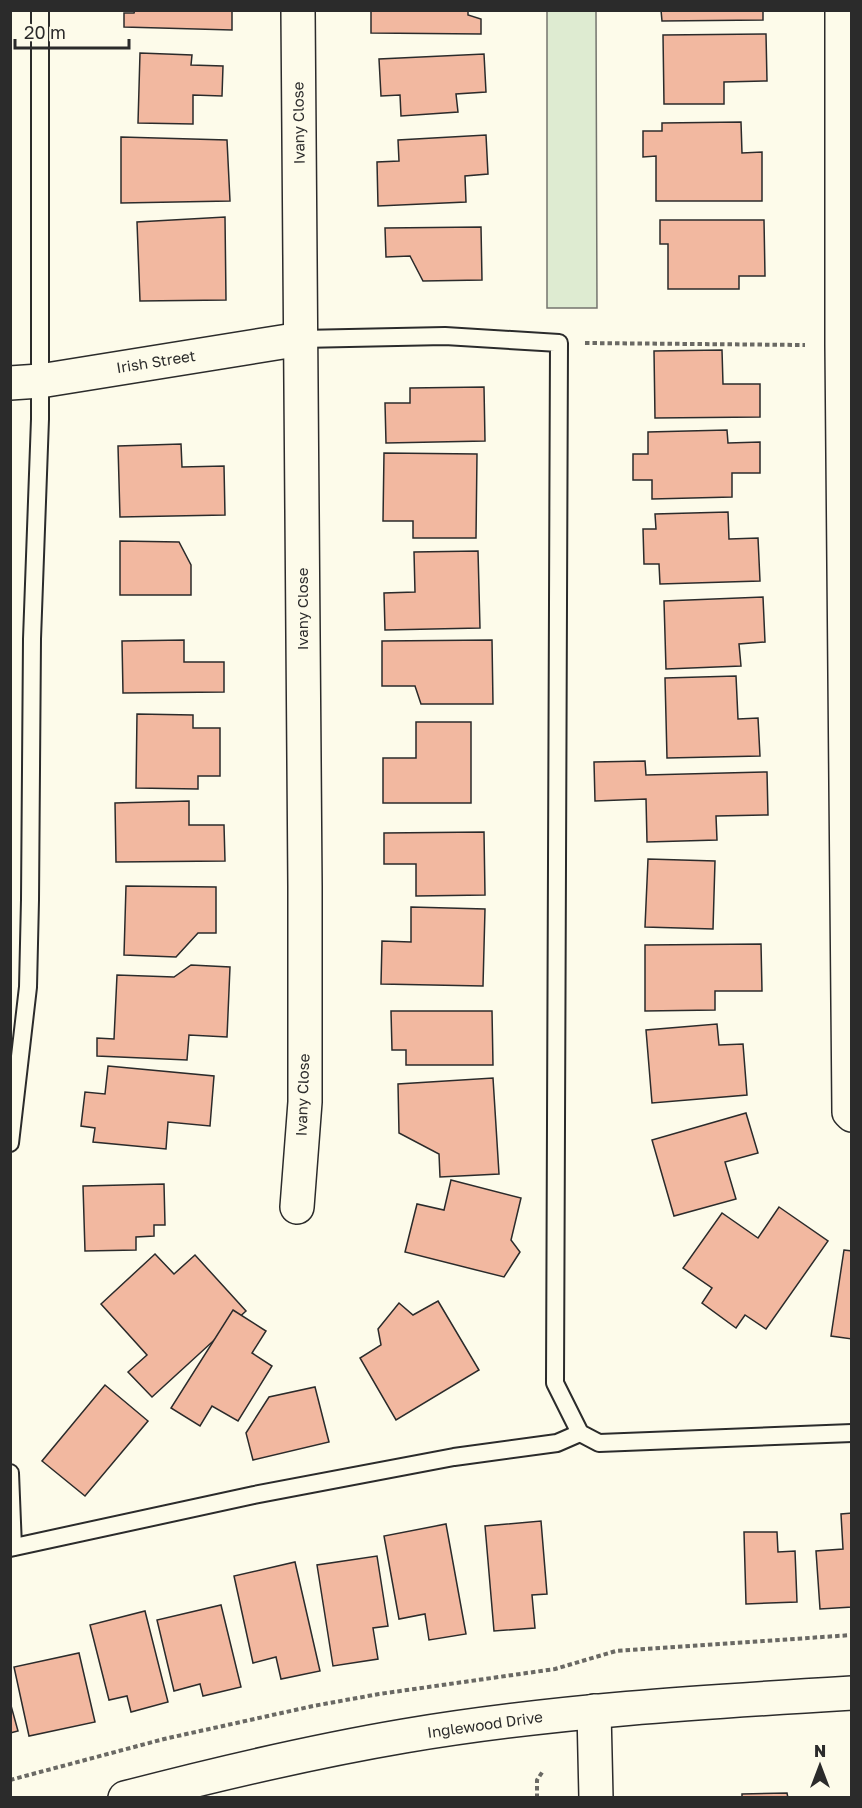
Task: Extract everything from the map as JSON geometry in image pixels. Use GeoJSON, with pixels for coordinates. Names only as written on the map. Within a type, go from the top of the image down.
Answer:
{"type":"FeatureCollection","features":[{"type":"Feature","properties":{"kind":"street","name":"Ivany Close"},"geometry":{"type":"LineString","coordinates":[[297,1207],[305,1102],[298,10]]}},
{"type":"Feature","properties":{"kind":"street"},"geometry":{"type":"LineString","coordinates":[[842,10],[847,72],[842,345],[849,1112],[852,1115]]}},
{"type":"Feature","properties":{"kind":"street","name":"Irish Street"},"geometry":{"type":"LineString","coordinates":[[25,382],[301,339]]}},
{"type":"Feature","properties":{"kind":"street","name":"Inglewood Drive"},"geometry":{"type":"LineString","coordinates":[[125,1797],[322,1751],[417,1734],[594,1711],[852,1693]]}},
{"type":"Feature","properties":{"kind":"street"},"geometry":{"type":"LineString","coordinates":[[594,1711],[596,1797]]}},
{"type":"Feature","properties":{"kind":"lane"},"geometry":{"type":"LineString","coordinates":[[10,1143],[28,987],[32,639],[25,382],[40,10]]}},
{"type":"Feature","properties":{"kind":"lane"},"geometry":{"type":"LineString","coordinates":[[301,339],[446,336],[559,343],[555,1383],[579,1433],[599,1443],[852,1433]]}},
{"type":"Feature","properties":{"kind":"lane"},"geometry":{"type":"LineString","coordinates":[[10,1473],[12,1547],[254,1495],[454,1457],[557,1443],[579,1433]]}},
{"type":"Feature","properties":{"kind":"path"},"geometry":{"type":"LineString","coordinates":[[559,343],[842,345]]}},
{"type":"Feature","properties":{"kind":"path"},"geometry":{"type":"LineString","coordinates":[[537,1797],[537,1780],[543,1771]]}},
{"type":"Feature","properties":{"kind":"green space"},"geometry":{"type":"Polygon","coordinates":[[[547,11],[596,11],[597,308],[547,308],[547,11]]]}},
{"type":"Feature","properties":{"kind":"building"},"geometry":{"type":"Polygon","coordinates":[[[135,10],[232,10],[232,30],[124,27],[124,13],[134,13],[135,10]]]}},
{"type":"Feature","properties":{"kind":"building"},"geometry":{"type":"Polygon","coordinates":[[[371,10],[468,10],[468,15],[481,19],[481,34],[371,33],[371,10]]]}},
{"type":"Feature","properties":{"kind":"building"},"geometry":{"type":"Polygon","coordinates":[[[661,10],[763,10],[763,20],[662,21],[661,10]]]}},
{"type":"Feature","properties":{"kind":"building"},"geometry":{"type":"Polygon","coordinates":[[[766,34],[767,81],[724,82],[724,104],[664,104],[663,35],[766,34]]]}},
{"type":"Feature","properties":{"kind":"building"},"geometry":{"type":"Polygon","coordinates":[[[140,53],[192,55],[191,65],[223,66],[222,96],[193,95],[193,124],[138,123],[140,53]]]}},
{"type":"Feature","properties":{"kind":"building"},"geometry":{"type":"Polygon","coordinates":[[[484,54],[486,92],[456,94],[458,112],[401,116],[400,95],[381,96],[379,59],[484,54]]]}},
{"type":"Feature","properties":{"kind":"building"},"geometry":{"type":"Polygon","coordinates":[[[741,122],[742,153],[762,152],[762,201],[656,201],[656,156],[643,157],[643,131],[662,131],[662,123],[741,122]]]}},
{"type":"Feature","properties":{"kind":"building"},"geometry":{"type":"Polygon","coordinates":[[[486,135],[488,174],[465,176],[466,202],[378,206],[377,162],[399,161],[398,140],[486,135]]]}},
{"type":"Feature","properties":{"kind":"building"},"geometry":{"type":"Polygon","coordinates":[[[121,137],[227,140],[230,201],[121,203],[121,137]]]}},
{"type":"Feature","properties":{"kind":"building"},"geometry":{"type":"Polygon","coordinates":[[[225,217],[226,300],[140,301],[137,222],[225,217]]]}},
{"type":"Feature","properties":{"kind":"building"},"geometry":{"type":"Polygon","coordinates":[[[660,220],[764,220],[765,276],[739,276],[739,289],[668,289],[668,244],[660,244],[660,220]]]}},
{"type":"Feature","properties":{"kind":"building"},"geometry":{"type":"Polygon","coordinates":[[[481,227],[482,280],[423,281],[410,256],[386,257],[385,228],[481,227]]]}},
{"type":"Feature","properties":{"kind":"building"},"geometry":{"type":"Polygon","coordinates":[[[722,350],[723,384],[760,384],[760,417],[655,418],[654,351],[722,350]]]}},
{"type":"Feature","properties":{"kind":"building"},"geometry":{"type":"Polygon","coordinates":[[[484,387],[485,441],[386,443],[385,403],[410,403],[410,388],[484,387]]]}},
{"type":"Feature","properties":{"kind":"building"},"geometry":{"type":"Polygon","coordinates":[[[727,430],[728,443],[760,442],[760,473],[732,473],[732,497],[652,499],[652,480],[633,480],[633,454],[648,454],[648,432],[727,430]]]}},
{"type":"Feature","properties":{"kind":"building"},"geometry":{"type":"Polygon","coordinates":[[[181,444],[182,467],[224,466],[225,515],[120,517],[118,446],[181,444]]]}},
{"type":"Feature","properties":{"kind":"building"},"geometry":{"type":"Polygon","coordinates":[[[384,453],[477,454],[476,538],[413,538],[413,521],[383,521],[384,453]]]}},
{"type":"Feature","properties":{"kind":"building"},"geometry":{"type":"Polygon","coordinates":[[[728,512],[729,539],[758,538],[760,581],[660,584],[659,564],[644,564],[643,529],[656,529],[655,514],[728,512]]]}},
{"type":"Feature","properties":{"kind":"building"},"geometry":{"type":"Polygon","coordinates":[[[120,541],[179,542],[191,565],[191,595],[120,595],[120,541]]]}},
{"type":"Feature","properties":{"kind":"building"},"geometry":{"type":"Polygon","coordinates":[[[478,551],[480,628],[385,630],[384,593],[415,592],[414,552],[478,551]]]}},
{"type":"Feature","properties":{"kind":"building"},"geometry":{"type":"Polygon","coordinates":[[[763,597],[765,642],[739,644],[741,666],[666,669],[664,601],[763,597]]]}},
{"type":"Feature","properties":{"kind":"building"},"geometry":{"type":"Polygon","coordinates":[[[184,640],[184,662],[224,662],[224,692],[123,693],[122,641],[184,640]]]}},
{"type":"Feature","properties":{"kind":"building"},"geometry":{"type":"Polygon","coordinates":[[[492,640],[493,704],[421,704],[415,686],[382,686],[382,641],[492,640]]]}},
{"type":"Feature","properties":{"kind":"building"},"geometry":{"type":"Polygon","coordinates":[[[736,676],[738,719],[758,718],[760,756],[667,758],[665,678],[736,676]]]}},
{"type":"Feature","properties":{"kind":"building"},"geometry":{"type":"Polygon","coordinates":[[[137,714],[193,715],[193,728],[220,728],[220,776],[198,776],[198,789],[136,788],[137,714]]]}},
{"type":"Feature","properties":{"kind":"building"},"geometry":{"type":"Polygon","coordinates":[[[416,722],[471,722],[471,803],[383,803],[383,758],[416,758],[416,722]]]}},
{"type":"Feature","properties":{"kind":"building"},"geometry":{"type":"Polygon","coordinates":[[[645,761],[646,775],[767,772],[768,815],[716,816],[717,840],[647,842],[646,799],[595,801],[594,762],[645,761]]]}},
{"type":"Feature","properties":{"kind":"building"},"geometry":{"type":"Polygon","coordinates":[[[189,801],[189,825],[224,825],[225,861],[116,862],[115,803],[189,801]]]}},
{"type":"Feature","properties":{"kind":"building"},"geometry":{"type":"Polygon","coordinates":[[[484,832],[485,895],[416,896],[416,864],[384,864],[384,833],[484,832]]]}},
{"type":"Feature","properties":{"kind":"building"},"geometry":{"type":"Polygon","coordinates":[[[648,859],[715,861],[713,929],[645,927],[648,859]]]}},
{"type":"Feature","properties":{"kind":"building"},"geometry":{"type":"Polygon","coordinates":[[[126,886],[216,887],[216,933],[198,933],[176,957],[124,955],[126,886]]]}},
{"type":"Feature","properties":{"kind":"building"},"geometry":{"type":"Polygon","coordinates":[[[411,907],[485,909],[483,986],[381,984],[382,941],[411,942],[411,907]]]}},
{"type":"Feature","properties":{"kind":"building"},"geometry":{"type":"Polygon","coordinates":[[[761,944],[762,991],[715,991],[715,1010],[645,1011],[645,945],[761,944]]]}},
{"type":"Feature","properties":{"kind":"building"},"geometry":{"type":"Polygon","coordinates":[[[191,965],[230,967],[227,1037],[189,1035],[187,1060],[97,1056],[97,1038],[114,1039],[117,975],[174,977],[191,965]]]}},
{"type":"Feature","properties":{"kind":"building"},"geometry":{"type":"Polygon","coordinates":[[[391,1011],[492,1011],[493,1065],[406,1065],[406,1050],[392,1050],[391,1011]]]}},
{"type":"Feature","properties":{"kind":"building"},"geometry":{"type":"Polygon","coordinates":[[[717,1024],[719,1045],[743,1044],[747,1095],[652,1103],[646,1030],[717,1024]]]}},
{"type":"Feature","properties":{"kind":"building"},"geometry":{"type":"Polygon","coordinates":[[[108,1066],[214,1076],[210,1126],[168,1122],[166,1149],[93,1142],[95,1128],[81,1126],[85,1092],[105,1094],[108,1066]]]}},
{"type":"Feature","properties":{"kind":"building"},"geometry":{"type":"Polygon","coordinates":[[[493,1078],[499,1174],[440,1177],[439,1154],[399,1133],[398,1084],[493,1078]]]}},
{"type":"Feature","properties":{"kind":"building"},"geometry":{"type":"Polygon","coordinates":[[[746,1113],[758,1153],[725,1162],[736,1199],[674,1216],[652,1140],[746,1113]]]}},
{"type":"Feature","properties":{"kind":"building"},"geometry":{"type":"Polygon","coordinates":[[[451,1180],[521,1198],[511,1240],[520,1252],[504,1277],[405,1252],[417,1204],[444,1210],[451,1180]]]}},
{"type":"Feature","properties":{"kind":"building"},"geometry":{"type":"Polygon","coordinates":[[[164,1184],[165,1225],[154,1225],[154,1236],[136,1237],[136,1250],[85,1251],[83,1186],[164,1184]]]}},
{"type":"Feature","properties":{"kind":"building"},"geometry":{"type":"Polygon","coordinates":[[[779,1207],[828,1241],[766,1329],[745,1315],[736,1328],[702,1303],[712,1288],[683,1268],[722,1213],[758,1238],[779,1207]]]}},
{"type":"Feature","properties":{"kind":"building"},"geometry":{"type":"Polygon","coordinates":[[[844,1250],[852,1251],[852,1339],[831,1336],[844,1250]]]}},
{"type":"Feature","properties":{"kind":"building"},"geometry":{"type":"Polygon","coordinates":[[[155,1254],[174,1274],[195,1255],[246,1311],[152,1397],[128,1372],[147,1355],[101,1304],[155,1254]]]}},
{"type":"Feature","properties":{"kind":"building"},"geometry":{"type":"Polygon","coordinates":[[[438,1301],[479,1370],[396,1420],[360,1358],[381,1345],[378,1329],[399,1303],[413,1315],[438,1301]]]}},
{"type":"Feature","properties":{"kind":"building"},"geometry":{"type":"Polygon","coordinates":[[[233,1310],[266,1331],[252,1353],[272,1366],[238,1421],[212,1406],[200,1426],[171,1408],[233,1310]]]}},
{"type":"Feature","properties":{"kind":"building"},"geometry":{"type":"Polygon","coordinates":[[[105,1385],[148,1421],[85,1496],[42,1461],[105,1385]]]}},
{"type":"Feature","properties":{"kind":"building"},"geometry":{"type":"Polygon","coordinates":[[[315,1387],[329,1442],[253,1460],[246,1433],[269,1397],[315,1387]]]}},
{"type":"Feature","properties":{"kind":"building"},"geometry":{"type":"Polygon","coordinates":[[[852,1513],[852,1607],[820,1609],[816,1551],[843,1549],[841,1514],[852,1513]]]}},
{"type":"Feature","properties":{"kind":"building"},"geometry":{"type":"Polygon","coordinates":[[[541,1521],[547,1594],[532,1595],[535,1628],[494,1631],[485,1526],[541,1521]]]}},
{"type":"Feature","properties":{"kind":"building"},"geometry":{"type":"Polygon","coordinates":[[[446,1524],[466,1634],[429,1640],[425,1614],[399,1619],[384,1536],[446,1524]]]}},
{"type":"Feature","properties":{"kind":"building"},"geometry":{"type":"Polygon","coordinates":[[[744,1532],[777,1532],[778,1552],[795,1551],[797,1602],[746,1604],[744,1532]]]}},
{"type":"Feature","properties":{"kind":"building"},"geometry":{"type":"Polygon","coordinates":[[[377,1556],[388,1626],[373,1628],[378,1659],[333,1666],[317,1565],[377,1556]]]}},
{"type":"Feature","properties":{"kind":"building"},"geometry":{"type":"Polygon","coordinates":[[[295,1562],[320,1671],[281,1679],[276,1657],[253,1663],[234,1576],[295,1562]]]}},
{"type":"Feature","properties":{"kind":"building"},"geometry":{"type":"Polygon","coordinates":[[[221,1605],[241,1687],[203,1696],[200,1684],[174,1691],[157,1620],[221,1605]]]}},
{"type":"Feature","properties":{"kind":"building"},"geometry":{"type":"Polygon","coordinates":[[[145,1611],[168,1702],[131,1712],[127,1696],[109,1700],[90,1625],[145,1611]]]}},
{"type":"Feature","properties":{"kind":"building"},"geometry":{"type":"Polygon","coordinates":[[[79,1653],[95,1722],[29,1736],[14,1667],[79,1653]]]}},
{"type":"Feature","properties":{"kind":"building"},"geometry":{"type":"Polygon","coordinates":[[[10,1702],[18,1731],[10,1733],[10,1702]]]}},
{"type":"Feature","properties":{"kind":"building"},"geometry":{"type":"Polygon","coordinates":[[[787,1793],[788,1798],[742,1798],[742,1794],[787,1793]]]}}]}
